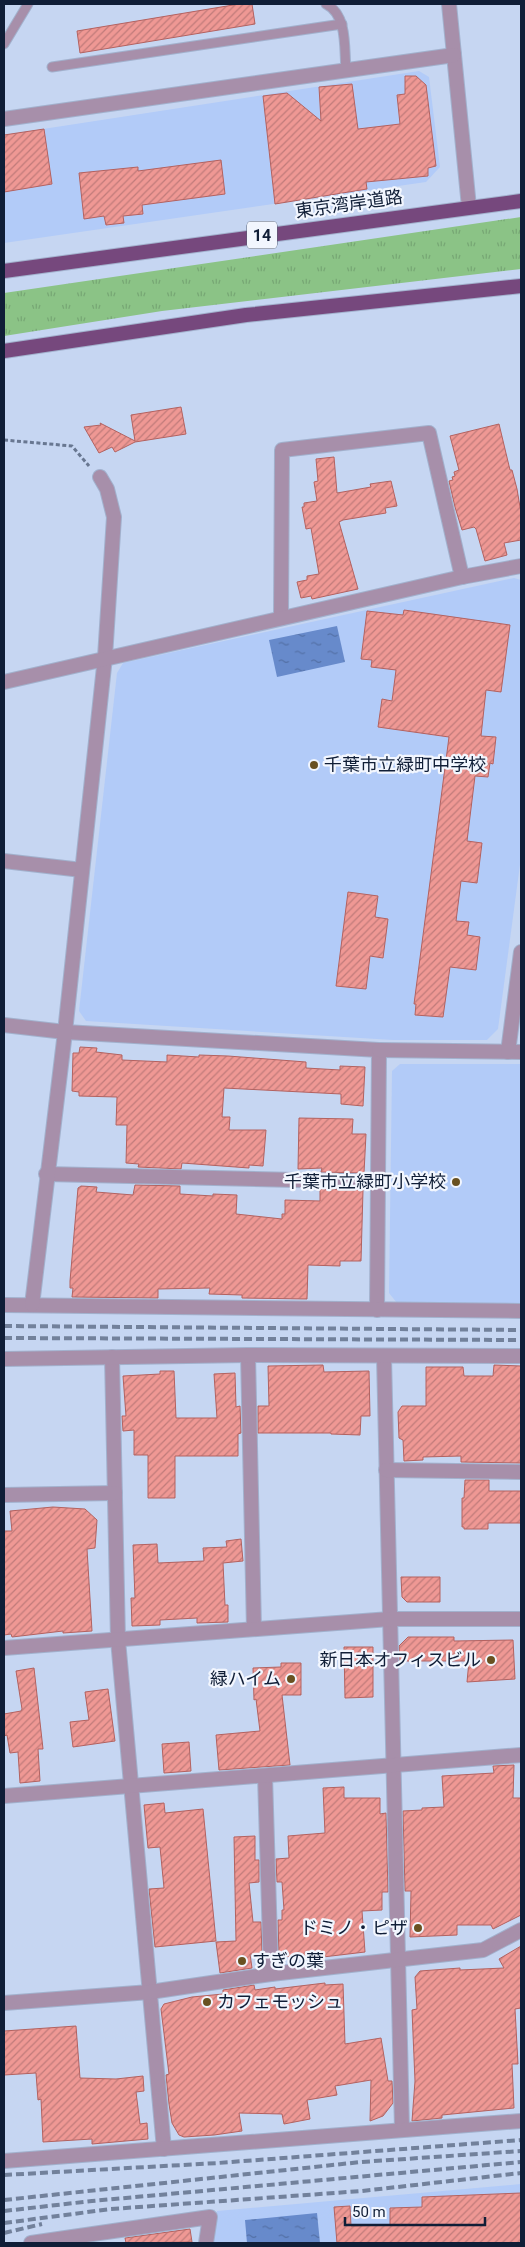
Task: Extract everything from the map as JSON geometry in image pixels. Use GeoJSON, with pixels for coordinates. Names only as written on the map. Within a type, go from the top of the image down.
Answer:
{"type":"FeatureCollection","features":[{"type":"Feature","properties":{"kind":"highway","name":"東京湾岸道路"},"geometry":{"type":"LineString","coordinates":[[4,271],[521,201]]}},
{"type":"Feature","properties":{"kind":"highway"},"geometry":{"type":"LineString","coordinates":[[4,351],[246,315],[521,286]]}},
{"type":"Feature","properties":{"kind":"street"},"geometry":{"type":"LineString","coordinates":[[449,4],[469,207]]}},
{"type":"Feature","properties":{"kind":"street"},"geometry":{"type":"LineString","coordinates":[[4,119],[454,55]]}},
{"type":"Feature","properties":{"kind":"street"},"geometry":{"type":"LineString","coordinates":[[281,618],[282,450],[429,433],[462,577]]}},
{"type":"Feature","properties":{"kind":"street"},"geometry":{"type":"LineString","coordinates":[[32,1305],[46,1174],[65,1032],[104,658],[114,517],[107,489],[100,478]]}},
{"type":"Feature","properties":{"kind":"street"},"geometry":{"type":"LineString","coordinates":[[4,682],[462,577],[521,566]]}},
{"type":"Feature","properties":{"kind":"street"},"geometry":{"type":"LineString","coordinates":[[4,861],[82,870]]}},
{"type":"Feature","properties":{"kind":"street"},"geometry":{"type":"LineString","coordinates":[[4,1025],[65,1032],[379,1050],[515,1052],[521,952]]}},
{"type":"Feature","properties":{"kind":"street"},"geometry":{"type":"LineString","coordinates":[[377,1310],[379,1050]]}},
{"type":"Feature","properties":{"kind":"street"},"geometry":{"type":"LineString","coordinates":[[46,1174],[378,1182]]}},
{"type":"Feature","properties":{"kind":"street"},"geometry":{"type":"LineString","coordinates":[[4,1305],[521,1311]]}},
{"type":"Feature","properties":{"kind":"street"},"geometry":{"type":"LineString","coordinates":[[248,1355],[254,1629]]}},
{"type":"Feature","properties":{"kind":"street"},"geometry":{"type":"LineString","coordinates":[[4,1359],[248,1355],[384,1357],[521,1356]]}},
{"type":"Feature","properties":{"kind":"street"},"geometry":{"type":"LineString","coordinates":[[112,1357],[118,1640],[164,2149]]}},
{"type":"Feature","properties":{"kind":"street"},"geometry":{"type":"LineString","coordinates":[[384,1357],[402,2130]]}},
{"type":"Feature","properties":{"kind":"street"},"geometry":{"type":"LineString","coordinates":[[386,1470],[521,1472]]}},
{"type":"Feature","properties":{"kind":"street"},"geometry":{"type":"LineString","coordinates":[[4,1495],[115,1493]]}},
{"type":"Feature","properties":{"kind":"street"},"geometry":{"type":"LineString","coordinates":[[4,1648],[390,1619],[521,1619]]}},
{"type":"Feature","properties":{"kind":"street"},"geometry":{"type":"LineString","coordinates":[[4,1796],[521,1755]]}},
{"type":"Feature","properties":{"kind":"street"},"geometry":{"type":"LineString","coordinates":[[265,1776],[271,1974]]}},
{"type":"Feature","properties":{"kind":"street"},"geometry":{"type":"LineString","coordinates":[[4,2003],[150,1992],[271,1974],[398,1958],[483,1950],[521,1930]]}},
{"type":"Feature","properties":{"kind":"street"},"geometry":{"type":"LineString","coordinates":[[4,2161],[521,2121]]}},
{"type":"Feature","properties":{"kind":"street"},"geometry":{"type":"LineString","coordinates":[[31,2243],[210,2217],[206,2243]]}},
{"type":"Feature","properties":{"kind":"lane"},"geometry":{"type":"LineString","coordinates":[[4,44],[28,4]]}},
{"type":"Feature","properties":{"kind":"lane"},"geometry":{"type":"LineString","coordinates":[[326,4],[338,13],[342,24],[346,70]]}},
{"type":"Feature","properties":{"kind":"lane"},"geometry":{"type":"LineString","coordinates":[[52,67],[342,24]]}},
{"type":"Feature","properties":{"kind":"path"},"geometry":{"type":"LineString","coordinates":[[4,440],[72,446],[100,478]]}},
{"type":"Feature","properties":{"kind":"shaded area"},"geometry":{"type":"Polygon","coordinates":[[[419,71],[429,77],[440,167],[426,182],[4,243],[4,135],[419,71]]]}},
{"type":"Feature","properties":{"kind":"shaded area","name":"千葉市立緑町中学校"},"geometry":{"type":"Polygon","coordinates":[[[514,578],[521,580],[521,857],[498,1029],[487,1040],[393,1040],[86,1021],[79,1011],[117,673],[123,663],[514,578]]]}},
{"type":"Feature","properties":{"kind":"shaded area","name":"千葉市立緑町小学校"},"geometry":{"type":"Polygon","coordinates":[[[400,1064],[521,1064],[521,1303],[397,1303],[389,1293],[392,1071],[400,1064]]]}},
{"type":"Feature","properties":{"kind":"shaded area"},"geometry":{"type":"Polygon","coordinates":[[[521,2184],[521,2243],[213,2243],[217,2211],[521,2184]]]}},
{"type":"Feature","properties":{"kind":"green space"},"geometry":{"type":"Polygon","coordinates":[[[521,217],[521,269],[162,311],[4,336],[4,293],[521,217]]]}},
{"type":"Feature","properties":{"kind":"water"},"geometry":{"type":"Polygon","coordinates":[[[337,626],[345,662],[277,677],[269,640],[337,626]]]}},
{"type":"Feature","properties":{"kind":"water"},"geometry":{"type":"Polygon","coordinates":[[[317,2213],[320,2243],[247,2243],[245,2220],[317,2213]]]}},
{"type":"Feature","properties":{"kind":"building"},"geometry":{"type":"Polygon","coordinates":[[[239,4],[252,4],[255,24],[80,53],[77,31],[239,4]]]}},
{"type":"Feature","properties":{"kind":"building"},"geometry":{"type":"Polygon","coordinates":[[[405,76],[416,76],[426,85],[436,166],[428,168],[428,176],[366,182],[367,189],[275,204],[263,96],[287,93],[321,121],[319,87],[352,84],[358,129],[400,124],[397,95],[405,94],[405,76]]]}},
{"type":"Feature","properties":{"kind":"building"},"geometry":{"type":"Polygon","coordinates":[[[44,129],[52,184],[4,192],[4,135],[44,129]]]}},
{"type":"Feature","properties":{"kind":"building"},"geometry":{"type":"Polygon","coordinates":[[[221,160],[225,194],[142,205],[143,214],[123,216],[124,223],[106,225],[104,216],[84,219],[79,173],[138,167],[138,171],[221,160]]]}},
{"type":"Feature","properties":{"kind":"building"},"geometry":{"type":"Polygon","coordinates":[[[181,407],[186,434],[135,442],[115,452],[112,447],[99,453],[84,427],[101,425],[100,423],[135,441],[131,415],[181,407]]]}},
{"type":"Feature","properties":{"kind":"building"},"geometry":{"type":"Polygon","coordinates":[[[499,424],[510,470],[512,470],[517,489],[521,513],[521,540],[504,543],[507,555],[485,561],[476,529],[474,527],[462,530],[455,507],[449,481],[453,480],[454,472],[459,470],[450,436],[499,424]]]}},
{"type":"Feature","properties":{"kind":"building"},"geometry":{"type":"Polygon","coordinates":[[[334,457],[337,493],[371,487],[370,484],[391,481],[397,506],[385,508],[386,513],[339,522],[358,589],[312,599],[311,596],[301,598],[297,582],[307,580],[307,576],[319,574],[311,528],[306,529],[302,507],[304,507],[304,503],[317,501],[314,482],[318,481],[316,459],[334,457]]]}},
{"type":"Feature","properties":{"kind":"building"},"geometry":{"type":"Polygon","coordinates":[[[404,610],[510,625],[501,692],[486,690],[481,736],[496,737],[493,764],[490,763],[488,777],[475,776],[467,841],[482,843],[477,883],[461,881],[456,921],[469,922],[467,935],[480,937],[476,970],[450,967],[443,1017],[415,1015],[416,1004],[414,1004],[449,737],[378,727],[382,699],[392,701],[396,670],[371,667],[372,660],[361,659],[367,611],[403,615],[404,610]]]}},
{"type":"Feature","properties":{"kind":"building"},"geometry":{"type":"Polygon","coordinates":[[[348,892],[378,896],[375,917],[388,919],[383,958],[370,956],[366,989],[336,986],[348,892]]]}},
{"type":"Feature","properties":{"kind":"building"},"geometry":{"type":"Polygon","coordinates":[[[80,1047],[97,1048],[96,1052],[122,1055],[122,1060],[167,1062],[167,1055],[199,1057],[199,1055],[306,1062],[306,1068],[340,1070],[340,1066],[365,1067],[363,1106],[341,1104],[341,1094],[224,1088],[222,1117],[230,1117],[229,1130],[266,1130],[263,1166],[249,1165],[249,1168],[182,1163],[181,1169],[138,1167],[139,1164],[126,1163],[127,1125],[116,1125],[117,1097],[79,1096],[79,1092],[72,1091],[73,1053],[79,1053],[80,1047]]]}},
{"type":"Feature","properties":{"kind":"building"},"geometry":{"type":"Polygon","coordinates":[[[299,1118],[353,1119],[352,1134],[366,1134],[364,1173],[321,1172],[322,1168],[298,1169],[299,1118]]]}},
{"type":"Feature","properties":{"kind":"building"},"geometry":{"type":"Polygon","coordinates":[[[135,1185],[180,1186],[180,1194],[237,1195],[236,1214],[282,1219],[282,1214],[285,1214],[285,1200],[320,1201],[320,1189],[363,1190],[361,1261],[340,1261],[340,1266],[308,1265],[307,1299],[242,1298],[242,1295],[209,1294],[210,1288],[158,1289],[158,1298],[72,1297],[73,1288],[70,1288],[70,1281],[78,1188],[81,1186],[97,1187],[96,1192],[133,1195],[135,1185]]]}},
{"type":"Feature","properties":{"kind":"building"},"geometry":{"type":"Polygon","coordinates":[[[323,1365],[324,1372],[369,1371],[370,1416],[361,1416],[360,1435],[258,1433],[258,1406],[269,1406],[268,1366],[323,1365]]]}},
{"type":"Feature","properties":{"kind":"building"},"geometry":{"type":"Polygon","coordinates":[[[494,1365],[521,1366],[521,1463],[461,1462],[461,1456],[423,1457],[423,1460],[404,1461],[403,1440],[399,1438],[398,1412],[402,1406],[426,1406],[426,1367],[463,1367],[464,1376],[493,1376],[494,1365]]]}},
{"type":"Feature","properties":{"kind":"building"},"geometry":{"type":"Polygon","coordinates":[[[160,1371],[174,1371],[176,1418],[217,1418],[214,1374],[235,1373],[236,1407],[240,1406],[241,1433],[238,1434],[238,1456],[175,1456],[175,1498],[148,1498],[148,1455],[134,1455],[134,1430],[123,1431],[122,1416],[126,1416],[123,1376],[160,1374],[160,1371]]]}},
{"type":"Feature","properties":{"kind":"building"},"geometry":{"type":"Polygon","coordinates":[[[465,1480],[489,1480],[489,1491],[521,1491],[521,1523],[488,1523],[488,1529],[464,1529],[462,1527],[462,1498],[464,1498],[465,1480]]]}},
{"type":"Feature","properties":{"kind":"building"},"geometry":{"type":"Polygon","coordinates":[[[53,1507],[85,1509],[97,1520],[95,1548],[87,1549],[92,1631],[63,1633],[63,1631],[12,1637],[11,1634],[4,1635],[4,1531],[12,1531],[10,1511],[53,1507]]]}},
{"type":"Feature","properties":{"kind":"building"},"geometry":{"type":"Polygon","coordinates":[[[241,1539],[243,1561],[223,1563],[225,1605],[228,1605],[228,1622],[197,1623],[197,1618],[160,1620],[160,1625],[132,1626],[131,1598],[135,1598],[133,1545],[157,1544],[158,1563],[204,1561],[203,1548],[227,1547],[226,1541],[241,1539]]]}},
{"type":"Feature","properties":{"kind":"building"},"geometry":{"type":"Polygon","coordinates":[[[401,1577],[440,1577],[440,1602],[407,1602],[402,1597],[401,1577]]]}},
{"type":"Feature","properties":{"kind":"building"},"geometry":{"type":"Polygon","coordinates":[[[408,1637],[454,1637],[454,1641],[513,1640],[515,1679],[467,1682],[469,1661],[400,1661],[399,1646],[408,1637]]]}},
{"type":"Feature","properties":{"kind":"building"},"geometry":{"type":"Polygon","coordinates":[[[344,1647],[373,1647],[373,1697],[345,1698],[344,1647]]]}},
{"type":"Feature","properties":{"kind":"building"},"geometry":{"type":"Polygon","coordinates":[[[281,1663],[301,1663],[301,1695],[282,1695],[290,1765],[219,1770],[216,1735],[260,1731],[256,1699],[254,1700],[253,1668],[281,1667],[281,1663]]]}},
{"type":"Feature","properties":{"kind":"building"},"geometry":{"type":"Polygon","coordinates":[[[34,1668],[43,1749],[38,1749],[40,1781],[20,1783],[18,1752],[10,1753],[7,1735],[4,1736],[4,1714],[21,1711],[22,1709],[16,1671],[34,1668]]]}},
{"type":"Feature","properties":{"kind":"building"},"geometry":{"type":"Polygon","coordinates":[[[108,1689],[115,1741],[73,1747],[70,1722],[89,1720],[85,1692],[108,1689]]]}},
{"type":"Feature","properties":{"kind":"building"},"geometry":{"type":"Polygon","coordinates":[[[189,1742],[191,1771],[164,1773],[162,1744],[189,1742]]]}},
{"type":"Feature","properties":{"kind":"building"},"geometry":{"type":"Polygon","coordinates":[[[514,1765],[513,1798],[521,1798],[521,1915],[493,1929],[491,1925],[457,1925],[457,1935],[410,1937],[411,1891],[405,1891],[403,1811],[444,1807],[442,1776],[494,1773],[493,1766],[514,1765]]]}},
{"type":"Feature","properties":{"kind":"building"},"geometry":{"type":"Polygon","coordinates":[[[344,1787],[344,1798],[380,1798],[380,1814],[386,1813],[388,1892],[382,1892],[382,1910],[362,1911],[365,1952],[323,1957],[323,1959],[279,1956],[278,1920],[282,1920],[282,1910],[284,1910],[282,1882],[277,1882],[276,1859],[289,1858],[288,1836],[325,1833],[323,1788],[344,1787]]]}},
{"type":"Feature","properties":{"kind":"building"},"geometry":{"type":"Polygon","coordinates":[[[164,1803],[165,1813],[203,1809],[216,1941],[155,1947],[149,1889],[164,1888],[160,1847],[148,1848],[144,1805],[164,1803]]]}},
{"type":"Feature","properties":{"kind":"building"},"geometry":{"type":"Polygon","coordinates":[[[255,1836],[255,1860],[259,1860],[259,1882],[249,1883],[253,1922],[261,1922],[262,1955],[250,1954],[252,1968],[220,1973],[216,1942],[236,1941],[234,1837],[255,1836]]]}},
{"type":"Feature","properties":{"kind":"building"},"geometry":{"type":"Polygon","coordinates":[[[521,1946],[521,2008],[515,2009],[518,2064],[512,2064],[514,2108],[442,2115],[442,2118],[412,2121],[415,2081],[412,2010],[417,2009],[415,1977],[420,1971],[460,1968],[460,1970],[504,1968],[499,1959],[521,1946]]]}},
{"type":"Feature","properties":{"kind":"building"},"geometry":{"type":"Polygon","coordinates":[[[325,1983],[325,1985],[343,1984],[345,2044],[381,2038],[388,2081],[392,2081],[393,2103],[383,2116],[370,2121],[371,2080],[335,2086],[337,2095],[307,2100],[310,2119],[284,2124],[282,2114],[239,2113],[242,2131],[184,2137],[179,2135],[172,2123],[169,2104],[166,2075],[169,2074],[161,2009],[164,2004],[192,1997],[223,1994],[223,1990],[254,1985],[255,1990],[325,1983]]]}},
{"type":"Feature","properties":{"kind":"building"},"geometry":{"type":"Polygon","coordinates":[[[76,2026],[80,2078],[116,2079],[143,2076],[144,2091],[136,2092],[140,2124],[147,2123],[148,2139],[92,2144],[92,2139],[43,2142],[41,2099],[38,2100],[36,2073],[4,2075],[4,2031],[76,2026]]]}},
{"type":"Feature","properties":{"kind":"building"},"geometry":{"type":"Polygon","coordinates":[[[521,2193],[521,2243],[337,2243],[334,2207],[350,2206],[351,2226],[390,2225],[390,2208],[422,2207],[422,2197],[521,2193]]]}},
{"type":"Feature","properties":{"kind":"building"},"geometry":{"type":"Polygon","coordinates":[[[190,2229],[192,2242],[126,2243],[125,2238],[190,2229]]]}},
{"type":"Feature","properties":{"kind":"railway"},"geometry":{"type":"LineString","coordinates":[[4,1326],[521,1330]]}},
{"type":"Feature","properties":{"kind":"railway"},"geometry":{"type":"LineString","coordinates":[[4,1338],[521,1340]]}},
{"type":"Feature","properties":{"kind":"railway"},"geometry":{"type":"LineString","coordinates":[[4,2175],[218,2163],[521,2140]]}},
{"type":"Feature","properties":{"kind":"railway"},"geometry":{"type":"LineString","coordinates":[[4,2200],[361,2162],[521,2151]]}},
{"type":"Feature","properties":{"kind":"railway"},"geometry":{"type":"LineString","coordinates":[[4,2211],[92,2201],[521,2162]]}},
{"type":"Feature","properties":{"kind":"railway"},"geometry":{"type":"LineString","coordinates":[[4,2223],[111,2209],[362,2191],[521,2173]]}},
{"type":"Feature","properties":{"kind":"railway"},"geometry":{"type":"LineString","coordinates":[[4,2233],[42,2224]]}},
{"type":"Feature","properties":{"kind":"place","name":"千葉市立緑町中学校"},"geometry":{"type":"Point","coordinates":[314,765]}},
{"type":"Feature","properties":{"kind":"place","name":"千葉市立緑町小学校"},"geometry":{"type":"Point","coordinates":[456,1182]}},
{"type":"Feature","properties":{"kind":"place","name":"新日本オフィスビル"},"geometry":{"type":"Point","coordinates":[491,1660]}},
{"type":"Feature","properties":{"kind":"place","name":"緑ハイム"},"geometry":{"type":"Point","coordinates":[291,1679]}},
{"type":"Feature","properties":{"kind":"place","name":"ドミノ・ピザ"},"geometry":{"type":"Point","coordinates":[418,1928]}},
{"type":"Feature","properties":{"kind":"place","name":"すぎの葉"},"geometry":{"type":"Point","coordinates":[242,1961]}},
{"type":"Feature","properties":{"kind":"place","name":"カフェモッシュ"},"geometry":{"type":"Point","coordinates":[207,2002]}}]}
